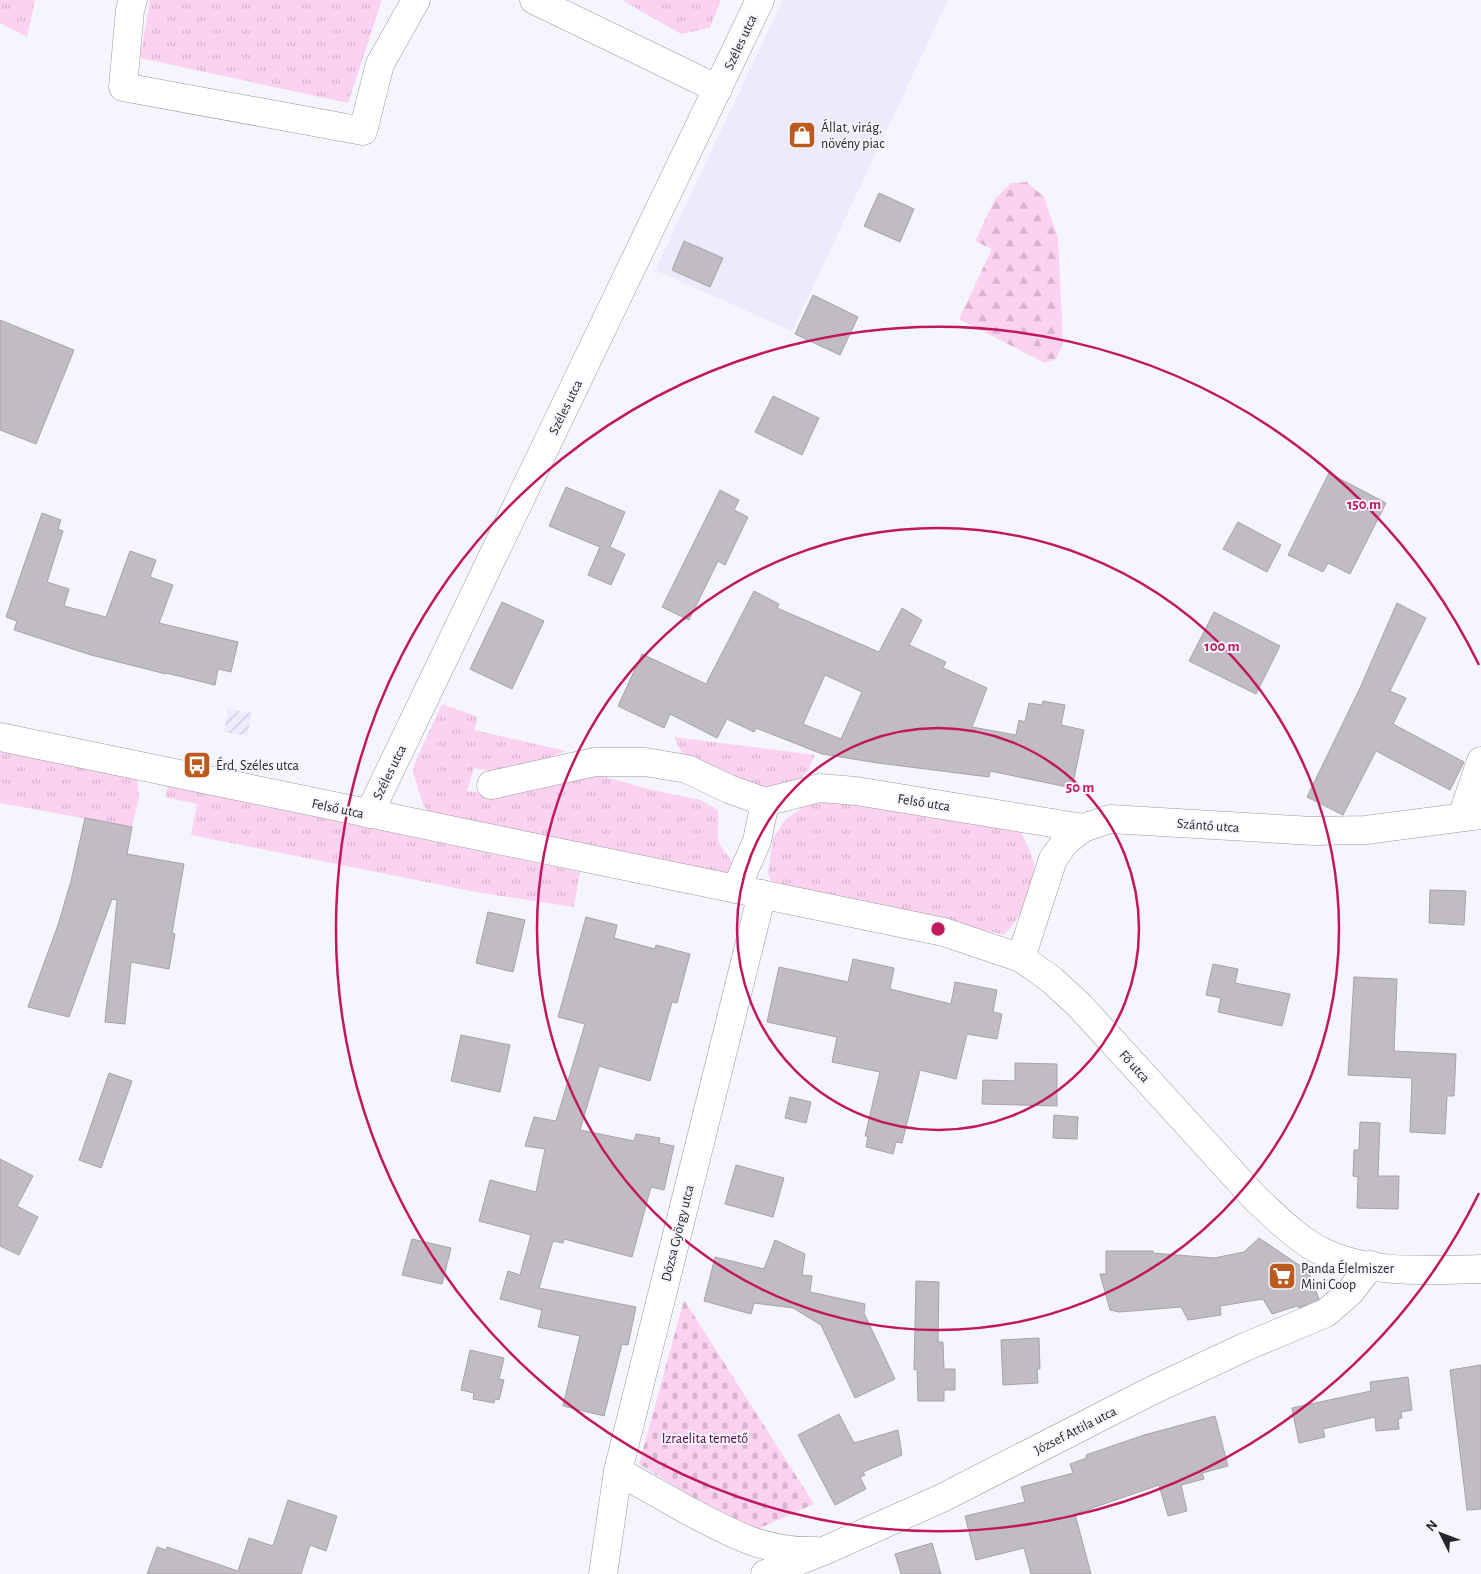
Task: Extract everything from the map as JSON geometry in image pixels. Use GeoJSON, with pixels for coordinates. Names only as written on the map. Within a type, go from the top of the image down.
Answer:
{"type":"FeatureCollection","features":[{"type":"Feature","properties":{"kind":"street"},"geometry":{"type":"LineString","coordinates":[[133,0],[130,10],[123,86],[363,131],[380,64],[416,0]]}},
{"type":"Feature","properties":{"kind":"street"},"geometry":{"type":"LineString","coordinates":[[534,0],[718,89]]}},
{"type":"Feature","properties":{"kind":"street","name":"Széles utca"},"geometry":{"type":"LineString","coordinates":[[369,814],[760,0]]}},
{"type":"Feature","properties":{"kind":"street","name":"Felső utca"},"geometry":{"type":"LineString","coordinates":[[0,737],[749,892]]}},
{"type":"Feature","properties":{"kind":"street"},"geometry":{"type":"LineString","coordinates":[[1472,816],[1481,760]]}},
{"type":"Feature","properties":{"kind":"street"},"geometry":{"type":"LineString","coordinates":[[491,785],[596,762],[645,762],[687,769],[737,793],[765,802],[749,892]]}},
{"type":"Feature","properties":{"kind":"street","name":"Felső utca"},"geometry":{"type":"LineString","coordinates":[[765,802],[820,788],[856,791],[1083,828]]}},
{"type":"Feature","properties":{"kind":"street","name":"Szántó utca"},"geometry":{"type":"LineString","coordinates":[[1021,958],[1053,859],[1065,842],[1083,828],[1110,819],[1313,831],[1366,830],[1472,816]]}},
{"type":"Feature","properties":{"kind":"street","name":"Fő utca"},"geometry":{"type":"LineString","coordinates":[[749,892],[944,932],[1021,958],[1052,980],[1080,1006],[1257,1200],[1287,1227],[1322,1251],[1346,1260],[1371,1266],[1406,1270],[1481,1270]]}},
{"type":"Feature","properties":{"kind":"street","name":"Dózsa György utca"},"geometry":{"type":"LineString","coordinates":[[602,1574],[618,1471],[749,892]]}},
{"type":"Feature","properties":{"kind":"street","name":"József Attila utca"},"geometry":{"type":"LineString","coordinates":[[765,1574],[826,1550],[942,1498],[1236,1351],[1326,1313],[1350,1292],[1371,1266]]}},
{"type":"Feature","properties":{"kind":"street"},"geometry":{"type":"LineString","coordinates":[[618,1471],[724,1530],[749,1540],[776,1549],[795,1552],[826,1550]]}},
{"type":"Feature","properties":{"kind":"shaded area","name":"Állat, virág, növény piac"},"geometry":{"type":"Polygon","coordinates":[[[783,0],[948,0],[792,331],[655,270],[783,0]]]}},
{"type":"Feature","properties":{"kind":"shaded area"},"geometry":{"type":"Polygon","coordinates":[[[228,709],[252,713],[247,736],[224,732],[228,709]]]}},
{"type":"Feature","properties":{"kind":"green space"},"geometry":{"type":"Polygon","coordinates":[[[0,0],[35,0],[27,37],[0,23],[0,0]]]}},
{"type":"Feature","properties":{"kind":"green space"},"geometry":{"type":"Polygon","coordinates":[[[150,0],[382,0],[348,103],[140,58],[150,0]]]}},
{"type":"Feature","properties":{"kind":"green space"},"geometry":{"type":"Polygon","coordinates":[[[622,0],[721,0],[710,28],[681,34],[622,0]]]}},
{"type":"Feature","properties":{"kind":"green space"},"geometry":{"type":"Polygon","coordinates":[[[1027,182],[1044,197],[1058,238],[1063,343],[1056,359],[1045,363],[959,319],[992,249],[975,241],[995,199],[1011,183],[1027,182]]]}},
{"type":"Feature","properties":{"kind":"green space"},"geometry":{"type":"Polygon","coordinates":[[[442,704],[478,717],[474,730],[566,751],[516,772],[500,773],[474,768],[467,791],[493,795],[595,774],[652,790],[700,800],[718,810],[718,842],[734,865],[729,872],[714,877],[431,814],[423,805],[413,772],[416,760],[442,704]]]}},
{"type":"Feature","properties":{"kind":"green space"},"geometry":{"type":"Polygon","coordinates":[[[674,737],[815,755],[807,772],[796,783],[779,789],[759,788],[683,755],[674,737]]]}},
{"type":"Feature","properties":{"kind":"green space"},"geometry":{"type":"Polygon","coordinates":[[[0,750],[137,779],[139,797],[132,827],[0,803],[0,750]]]}},
{"type":"Feature","properties":{"kind":"green space"},"geometry":{"type":"Polygon","coordinates":[[[168,786],[580,872],[574,907],[481,893],[191,835],[197,804],[165,797],[168,786]]]}},
{"type":"Feature","properties":{"kind":"green space"},"geometry":{"type":"Polygon","coordinates":[[[830,801],[1020,831],[1032,856],[1035,873],[1034,883],[1027,902],[1004,935],[940,919],[784,887],[772,882],[768,874],[773,838],[786,819],[805,806],[830,801]]]}},
{"type":"Feature","properties":{"kind":"green space","name":"Izraelita temető"},"geometry":{"type":"Polygon","coordinates":[[[684,1300],[814,1504],[751,1532],[639,1464],[684,1300]]]}},
{"type":"Feature","properties":{"kind":"building"},"geometry":{"type":"Polygon","coordinates":[[[879,193],[914,209],[900,242],[864,226],[879,193]]]}},
{"type":"Feature","properties":{"kind":"building"},"geometry":{"type":"Polygon","coordinates":[[[684,241],[723,258],[710,287],[672,270],[684,241]]]}},
{"type":"Feature","properties":{"kind":"building"},"geometry":{"type":"Polygon","coordinates":[[[813,295],[858,317],[840,355],[795,334],[813,295]]]}},
{"type":"Feature","properties":{"kind":"building"},"geometry":{"type":"Polygon","coordinates":[[[0,320],[74,350],[36,444],[0,430],[0,320]]]}},
{"type":"Feature","properties":{"kind":"building"},"geometry":{"type":"Polygon","coordinates":[[[773,396],[819,418],[802,455],[755,432],[773,396]]]}},
{"type":"Feature","properties":{"kind":"building"},"geometry":{"type":"Polygon","coordinates":[[[1329,473],[1386,503],[1350,574],[1328,563],[1323,572],[1288,555],[1329,473]]]}},
{"type":"Feature","properties":{"kind":"building"},"geometry":{"type":"Polygon","coordinates":[[[566,487],[625,512],[610,547],[625,554],[611,585],[588,575],[600,547],[549,526],[566,487]]]}},
{"type":"Feature","properties":{"kind":"building"},"geometry":{"type":"Polygon","coordinates":[[[720,490],[739,500],[734,510],[748,517],[725,565],[718,561],[689,620],[662,607],[720,490]]]}},
{"type":"Feature","properties":{"kind":"building"},"geometry":{"type":"Polygon","coordinates":[[[42,513],[61,520],[58,529],[63,531],[47,582],[69,589],[64,606],[106,617],[130,551],[156,560],[150,577],[173,585],[159,623],[238,642],[231,672],[218,669],[215,685],[91,655],[14,630],[17,621],[6,617],[42,513]]]}},
{"type":"Feature","properties":{"kind":"building"},"geometry":{"type":"Polygon","coordinates":[[[1238,522],[1281,545],[1267,572],[1223,549],[1238,522]]]}},
{"type":"Feature","properties":{"kind":"building"},"geometry":{"type":"Polygon","coordinates":[[[754,591],[779,604],[777,608],[879,652],[902,608],[922,620],[909,645],[946,662],[943,668],[987,688],[972,727],[1016,735],[1019,720],[1025,722],[1029,703],[1042,705],[1043,701],[1065,705],[1061,725],[1084,730],[1072,788],[990,771],[989,777],[822,754],[756,728],[754,732],[727,719],[717,738],[670,714],[664,728],[618,706],[642,654],[706,684],[754,591]],[[825,675],[803,724],[841,739],[862,692],[825,675]]]}},
{"type":"Feature","properties":{"kind":"building"},"geometry":{"type":"Polygon","coordinates":[[[502,602],[544,621],[512,689],[470,669],[502,602]]]}},
{"type":"Feature","properties":{"kind":"building"},"geometry":{"type":"Polygon","coordinates":[[[1397,603],[1426,618],[1390,691],[1406,698],[1393,724],[1464,762],[1450,790],[1376,751],[1343,815],[1307,797],[1360,688],[1397,603]]]}},
{"type":"Feature","properties":{"kind":"building"},"geometry":{"type":"Polygon","coordinates":[[[1214,612],[1280,646],[1256,694],[1189,661],[1214,612]]]}},
{"type":"Feature","properties":{"kind":"building"},"geometry":{"type":"Polygon","coordinates":[[[85,818],[132,827],[127,854],[184,864],[172,933],[175,934],[169,969],[131,962],[125,1024],[105,1022],[117,900],[112,899],[69,1017],[28,1007],[58,925],[71,881],[85,818]]]}},
{"type":"Feature","properties":{"kind":"building"},"geometry":{"type":"Polygon","coordinates":[[[1430,890],[1466,891],[1464,925],[1429,923],[1430,890]]]}},
{"type":"Feature","properties":{"kind":"building"},"geometry":{"type":"Polygon","coordinates":[[[488,912],[525,920],[513,972],[476,963],[488,912]]]}},
{"type":"Feature","properties":{"kind":"building"},"geometry":{"type":"Polygon","coordinates":[[[586,917],[617,925],[614,938],[655,949],[656,945],[690,954],[677,1003],[672,1002],[650,1081],[599,1066],[580,1130],[634,1141],[636,1134],[660,1138],[659,1143],[674,1146],[664,1190],[651,1187],[632,1257],[564,1239],[563,1243],[553,1241],[539,1288],[636,1307],[628,1345],[622,1344],[604,1416],[563,1406],[580,1336],[538,1327],[542,1310],[500,1299],[508,1271],[520,1275],[531,1235],[479,1221],[490,1180],[536,1192],[545,1149],[525,1146],[534,1117],[556,1121],[585,1024],[558,1017],[586,917]]]}},
{"type":"Feature","properties":{"kind":"building"},"geometry":{"type":"Polygon","coordinates":[[[853,959],[894,968],[890,989],[951,1004],[955,982],[997,990],[993,1012],[1002,1014],[997,1039],[967,1034],[956,1079],[920,1070],[902,1143],[896,1142],[893,1154],[866,1147],[868,1136],[865,1136],[880,1072],[832,1062],[837,1037],[767,1022],[779,967],[848,982],[853,959]]]}},
{"type":"Feature","properties":{"kind":"building"},"geometry":{"type":"Polygon","coordinates":[[[1213,964],[1238,969],[1235,983],[1290,994],[1282,1026],[1218,1012],[1221,998],[1206,995],[1213,964]]]}},
{"type":"Feature","properties":{"kind":"building"},"geometry":{"type":"Polygon","coordinates":[[[1354,977],[1397,979],[1394,1051],[1456,1054],[1454,1096],[1447,1096],[1445,1134],[1410,1132],[1412,1078],[1348,1075],[1354,977]]]}},
{"type":"Feature","properties":{"kind":"building"},"geometry":{"type":"Polygon","coordinates":[[[461,1035],[510,1045],[500,1092],[451,1081],[461,1035]]]}},
{"type":"Feature","properties":{"kind":"building"},"geometry":{"type":"Polygon","coordinates":[[[1015,1063],[1057,1064],[1057,1106],[982,1104],[983,1080],[1015,1081],[1015,1063]]]}},
{"type":"Feature","properties":{"kind":"building"},"geometry":{"type":"Polygon","coordinates":[[[109,1073],[132,1081],[101,1168],[79,1160],[109,1073]]]}},
{"type":"Feature","properties":{"kind":"building"},"geometry":{"type":"Polygon","coordinates":[[[790,1097],[811,1102],[806,1123],[785,1118],[790,1097]]]}},
{"type":"Feature","properties":{"kind":"building"},"geometry":{"type":"Polygon","coordinates":[[[1054,1115],[1078,1117],[1077,1139],[1053,1138],[1054,1115]]]}},
{"type":"Feature","properties":{"kind":"building"},"geometry":{"type":"Polygon","coordinates":[[[1360,1122],[1380,1123],[1378,1176],[1399,1176],[1398,1209],[1357,1208],[1358,1177],[1353,1176],[1354,1150],[1359,1150],[1360,1122]]]}},
{"type":"Feature","properties":{"kind":"building"},"geometry":{"type":"Polygon","coordinates":[[[0,1159],[33,1176],[17,1206],[38,1217],[19,1255],[0,1246],[0,1159]]]}},
{"type":"Feature","properties":{"kind":"building"},"geometry":{"type":"Polygon","coordinates":[[[736,1165],[784,1178],[773,1217],[725,1204],[736,1165]]]}},
{"type":"Feature","properties":{"kind":"building"},"geometry":{"type":"Polygon","coordinates":[[[1259,1238],[1308,1271],[1319,1299],[1299,1308],[1297,1306],[1272,1314],[1263,1299],[1220,1306],[1221,1315],[1188,1320],[1181,1307],[1119,1312],[1110,1310],[1100,1274],[1106,1274],[1106,1251],[1153,1251],[1153,1253],[1214,1258],[1244,1252],[1259,1238]]]}},
{"type":"Feature","properties":{"kind":"building"},"geometry":{"type":"Polygon","coordinates":[[[412,1239],[451,1248],[442,1284],[402,1275],[412,1239]]]}},
{"type":"Feature","properties":{"kind":"building"},"geometry":{"type":"Polygon","coordinates":[[[775,1240],[805,1254],[802,1275],[812,1276],[810,1292],[865,1304],[864,1313],[895,1379],[855,1398],[821,1325],[793,1308],[754,1303],[751,1314],[704,1301],[715,1257],[764,1269],[775,1240]]]}},
{"type":"Feature","properties":{"kind":"building"},"geometry":{"type":"Polygon","coordinates":[[[916,1281],[939,1282],[938,1342],[943,1342],[944,1369],[955,1369],[955,1390],[944,1390],[944,1401],[918,1401],[917,1369],[914,1370],[916,1281]]]}},
{"type":"Feature","properties":{"kind":"building"},"geometry":{"type":"Polygon","coordinates":[[[1039,1338],[1040,1369],[1037,1369],[1038,1383],[1003,1385],[1001,1340],[1039,1338]]]}},
{"type":"Feature","properties":{"kind":"building"},"geometry":{"type":"Polygon","coordinates":[[[470,1350],[504,1358],[499,1379],[504,1380],[499,1400],[495,1399],[494,1403],[473,1399],[474,1393],[461,1390],[470,1350]]]}},
{"type":"Feature","properties":{"kind":"building"},"geometry":{"type":"Polygon","coordinates":[[[1481,1365],[1481,1509],[1467,1510],[1450,1370],[1481,1365]]]}},
{"type":"Feature","properties":{"kind":"building"},"geometry":{"type":"Polygon","coordinates":[[[1408,1377],[1412,1410],[1401,1412],[1402,1418],[1398,1419],[1399,1429],[1376,1431],[1375,1417],[1323,1429],[1325,1437],[1299,1443],[1292,1408],[1371,1391],[1370,1382],[1408,1377]]]}},
{"type":"Feature","properties":{"kind":"building"},"geometry":{"type":"Polygon","coordinates":[[[839,1414],[854,1443],[898,1430],[902,1455],[863,1472],[865,1475],[860,1477],[866,1489],[835,1505],[798,1435],[839,1414]]]}},
{"type":"Feature","properties":{"kind":"building"},"geometry":{"type":"Polygon","coordinates":[[[1215,1416],[1228,1466],[1202,1473],[1204,1479],[1181,1485],[1187,1511],[1168,1516],[1159,1485],[1075,1514],[1091,1574],[1031,1574],[1024,1548],[976,1560],[965,1516],[1025,1502],[1021,1487],[1073,1473],[1070,1464],[1087,1458],[1086,1455],[1144,1435],[1215,1416]]]}},
{"type":"Feature","properties":{"kind":"building"},"geometry":{"type":"Polygon","coordinates":[[[288,1500],[337,1516],[326,1551],[310,1545],[301,1574],[147,1574],[157,1547],[166,1550],[167,1547],[238,1571],[249,1538],[273,1546],[288,1500]]]}},
{"type":"Feature","properties":{"kind":"building"},"geometry":{"type":"Polygon","coordinates":[[[932,1543],[941,1574],[901,1574],[895,1554],[932,1543]]]}},
{"type":"Feature","properties":{"kind":"place","name":"Állat, virág, növény piac"},"geometry":{"type":"Point","coordinates":[802,135]}},
{"type":"Feature","properties":{"kind":"place","name":"Érd, Széles utca"},"geometry":{"type":"Point","coordinates":[197,765]}},
{"type":"Feature","properties":{"kind":"place","name":"Panda Élelmiszer Mini Coop"},"geometry":{"type":"Point","coordinates":[1282,1276]}}]}
